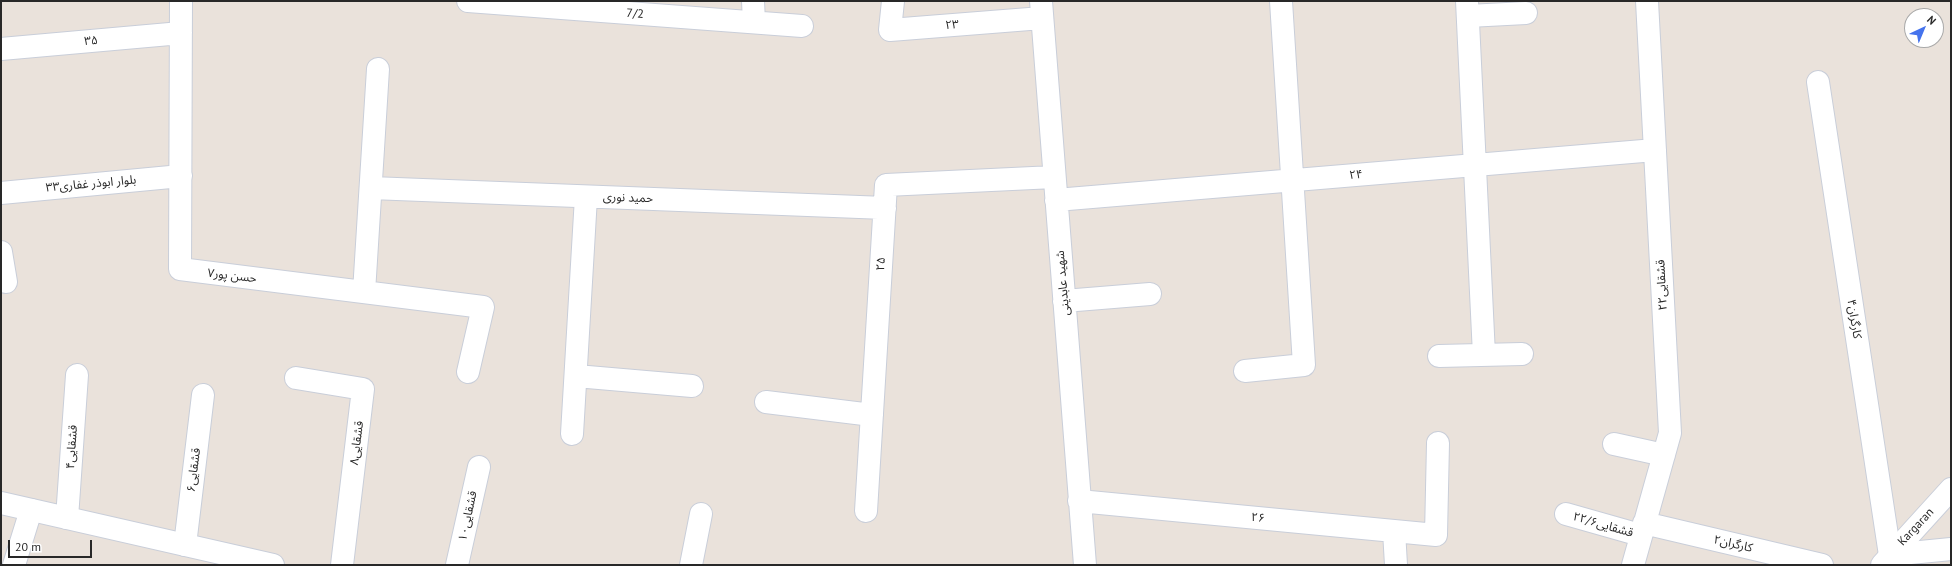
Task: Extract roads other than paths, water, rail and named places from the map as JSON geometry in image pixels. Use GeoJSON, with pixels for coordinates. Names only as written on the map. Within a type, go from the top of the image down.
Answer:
{"type":"FeatureCollection","features":[{"type":"Feature","properties":{"kind":"street","name":"حسن پور۷"},"geometry":{"type":"LineString","coordinates":[[181,1],[180,269],[483,306],[468,372]]}},
{"type":"Feature","properties":{"kind":"street","name":"7/2"},"geometry":{"type":"LineString","coordinates":[[468,1],[592,6],[802,26]]}},
{"type":"Feature","properties":{"kind":"street"},"geometry":{"type":"LineString","coordinates":[[753,1],[754,22]]}},
{"type":"Feature","properties":{"kind":"street","name":"۲۳"},"geometry":{"type":"LineString","coordinates":[[893,1],[890,30],[1042,10]]}},
{"type":"Feature","properties":{"kind":"street"},"geometry":{"type":"LineString","coordinates":[[1245,371],[1304,365],[1281,1]]}},
{"type":"Feature","properties":{"kind":"street","name":"۲۲قشقایی"},"geometry":{"type":"LineString","coordinates":[[1633,565],[1670,433],[1647,1]]}},
{"type":"Feature","properties":{"kind":"street"},"geometry":{"type":"LineString","coordinates":[[1484,355],[1467,8],[1526,13]]}},
{"type":"Feature","properties":{"kind":"street","name":"شهید عابدینی"},"geometry":{"type":"LineString","coordinates":[[1042,10],[1085,565]]}},
{"type":"Feature","properties":{"kind":"street","name":"۳۵"},"geometry":{"type":"LineString","coordinates":[[1,49],[181,32]]}},
{"type":"Feature","properties":{"kind":"street"},"geometry":{"type":"LineString","coordinates":[[364,292],[378,69]]}},
{"type":"Feature","properties":{"kind":"street","name":"کارگران۴"},"geometry":{"type":"LineString","coordinates":[[1818,82],[1886,560]]}},
{"type":"Feature","properties":{"kind":"street","name":"۲۴"},"geometry":{"type":"LineString","coordinates":[[1056,200],[1655,150]]}},
{"type":"Feature","properties":{"kind":"street","name":"بلوار ابوذر غفاری۳۳"},"geometry":{"type":"LineString","coordinates":[[1,193],[181,176]]}},
{"type":"Feature","properties":{"kind":"street","name":"۲۵"},"geometry":{"type":"LineString","coordinates":[[866,511],[886,185],[1054,177]]}},
{"type":"Feature","properties":{"kind":"street","name":"حمید نوری"},"geometry":{"type":"LineString","coordinates":[[371,188],[885,208]]}},
{"type":"Feature","properties":{"kind":"street"},"geometry":{"type":"LineString","coordinates":[[572,434],[586,197]]}},
{"type":"Feature","properties":{"kind":"street"},"geometry":{"type":"LineString","coordinates":[[1,252],[6,282]]}},
{"type":"Feature","properties":{"kind":"street"},"geometry":{"type":"LineString","coordinates":[[1064,301],[1150,294]]}},
{"type":"Feature","properties":{"kind":"street"},"geometry":{"type":"LineString","coordinates":[[1439,356],[1522,354]]}},
{"type":"Feature","properties":{"kind":"street","name":"۴قشقایی"},"geometry":{"type":"LineString","coordinates":[[67,518],[77,375]]}},
{"type":"Feature","properties":{"kind":"street"},"geometry":{"type":"LineString","coordinates":[[576,376],[692,386]]}},
{"type":"Feature","properties":{"kind":"street","name":"۸قشقایی"},"geometry":{"type":"LineString","coordinates":[[296,378],[363,389],[342,565]]}},
{"type":"Feature","properties":{"kind":"street","name":"۶قشقایی"},"geometry":{"type":"LineString","coordinates":[[185,545],[203,395]]}},
{"type":"Feature","properties":{"kind":"street"},"geometry":{"type":"LineString","coordinates":[[766,402],[872,415]]}},
{"type":"Feature","properties":{"kind":"street","name":"۲۶"},"geometry":{"type":"LineString","coordinates":[[1079,501],[1436,535],[1438,443]]}},
{"type":"Feature","properties":{"kind":"street"},"geometry":{"type":"LineString","coordinates":[[1614,444],[1664,455]]}},
{"type":"Feature","properties":{"kind":"street","name":"۱۰قشقایی"},"geometry":{"type":"LineString","coordinates":[[457,565],[478,467]]}},
{"type":"Feature","properties":{"kind":"street","name":"Kargaran"},"geometry":{"type":"LineString","coordinates":[[1886,560],[1951,489]]}},
{"type":"Feature","properties":{"kind":"street"},"geometry":{"type":"LineString","coordinates":[[1,503],[185,545],[249,562],[273,565]]}},
{"type":"Feature","properties":{"kind":"street"},"geometry":{"type":"LineString","coordinates":[[14,565],[31,510]]}},
{"type":"Feature","properties":{"kind":"street"},"geometry":{"type":"LineString","coordinates":[[691,565],[701,514]]}},
{"type":"Feature","properties":{"kind":"street","name":"۲۲/۶قشقایی"},"geometry":{"type":"LineString","coordinates":[[1566,514],[1642,529]]}},
{"type":"Feature","properties":{"kind":"street","name":"کارگران۲"},"geometry":{"type":"LineString","coordinates":[[1642,529],[1822,565]]}},
{"type":"Feature","properties":{"kind":"street"},"geometry":{"type":"LineString","coordinates":[[1394,531],[1396,565]]}},
{"type":"Feature","properties":{"kind":"street"},"geometry":{"type":"LineString","coordinates":[[1886,560],[1951,549]]}}]}
